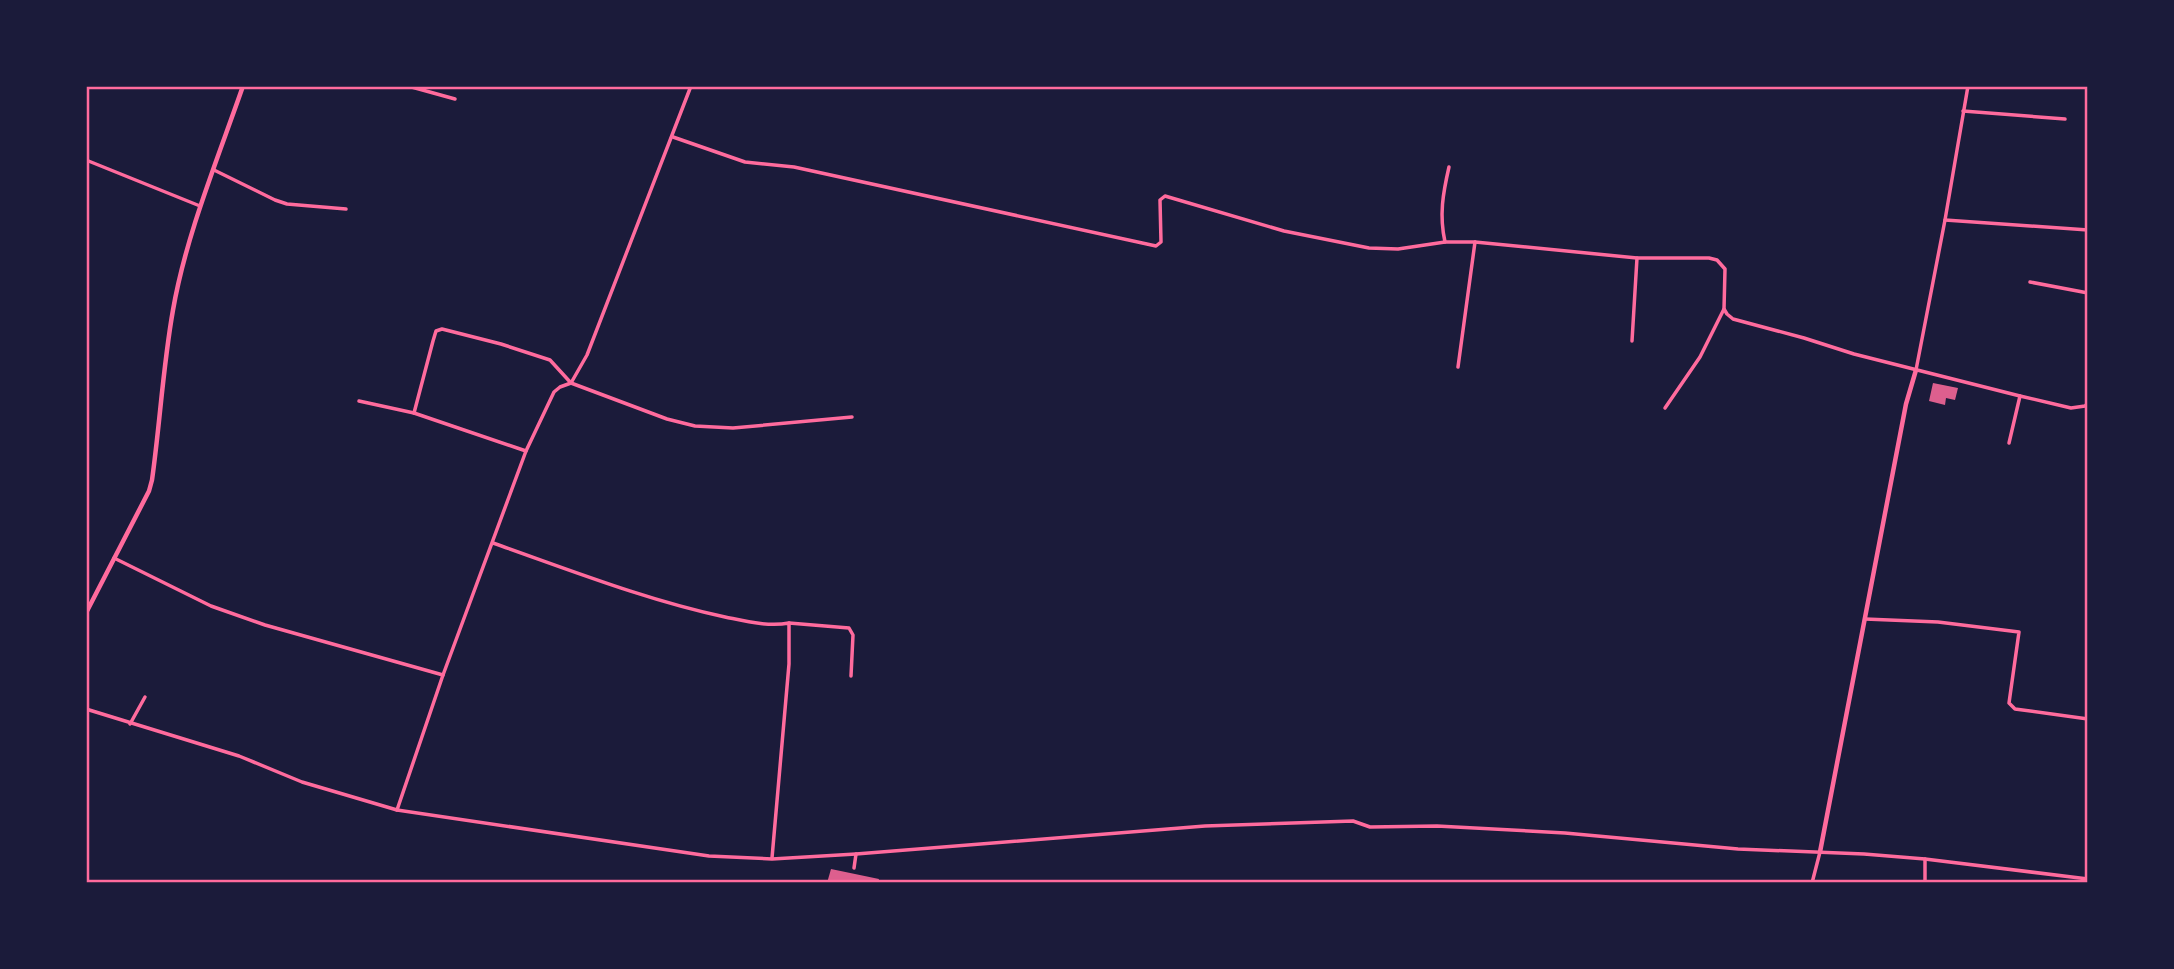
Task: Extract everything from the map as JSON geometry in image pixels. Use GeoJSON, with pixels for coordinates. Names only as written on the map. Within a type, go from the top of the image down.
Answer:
{"type":"FeatureCollection","features":[{"type":"Feature","properties":{"kind":"street"},"geometry":{"type":"LineString","coordinates":[[86,613],[149,491],[173,308],[200,206],[243,86]]}},
{"type":"Feature","properties":{"kind":"street"},"geometry":{"type":"LineString","coordinates":[[408,86],[455,99]]}},
{"type":"Feature","properties":{"kind":"street"},"geometry":{"type":"LineString","coordinates":[[397,810],[443,675],[526,451],[554,392],[572,383],[587,355],[691,86]]}},
{"type":"Feature","properties":{"kind":"street"},"geometry":{"type":"LineString","coordinates":[[1812,883],[1906,404],[1916,370],[1968,86]]}},
{"type":"Feature","properties":{"kind":"street"},"geometry":{"type":"LineString","coordinates":[[1963,111],[2065,120]]}},
{"type":"Feature","properties":{"kind":"street"},"geometry":{"type":"LineString","coordinates":[[673,137],[745,162],[794,167],[1156,246],[1161,243],[1160,200],[1165,196],[1284,231],[1369,248],[1398,249],[1446,242],[1475,242],[1637,258],[1717,260],[1725,268],[1724,309],[1700,358],[1665,408]]}},
{"type":"Feature","properties":{"kind":"street"},"geometry":{"type":"LineString","coordinates":[[86,160],[200,206]]}},
{"type":"Feature","properties":{"kind":"street"},"geometry":{"type":"LineString","coordinates":[[1446,242],[1441,226],[1441,203],[1449,167]]}},
{"type":"Feature","properties":{"kind":"street"},"geometry":{"type":"LineString","coordinates":[[214,170],[287,204],[346,209]]}},
{"type":"Feature","properties":{"kind":"street"},"geometry":{"type":"LineString","coordinates":[[1945,220],[2088,230]]}},
{"type":"Feature","properties":{"kind":"street"},"geometry":{"type":"LineString","coordinates":[[1458,367],[1475,242]]}},
{"type":"Feature","properties":{"kind":"street"},"geometry":{"type":"LineString","coordinates":[[1632,341],[1637,258]]}},
{"type":"Feature","properties":{"kind":"street"},"geometry":{"type":"LineString","coordinates":[[2030,282],[2088,293]]}},
{"type":"Feature","properties":{"kind":"street"},"geometry":{"type":"LineString","coordinates":[[1724,309],[1733,319],[1854,355],[2071,408],[2088,403]]}},
{"type":"Feature","properties":{"kind":"street"},"geometry":{"type":"LineString","coordinates":[[414,413],[433,341],[439,330],[501,344],[550,360],[572,383],[667,419],[695,426],[733,428],[852,417]]}},
{"type":"Feature","properties":{"kind":"street"},"geometry":{"type":"LineString","coordinates":[[2009,443],[2020,396]]}},
{"type":"Feature","properties":{"kind":"street"},"geometry":{"type":"LineString","coordinates":[[359,401],[414,413],[526,451]]}},
{"type":"Feature","properties":{"kind":"street"},"geometry":{"type":"LineString","coordinates":[[494,543],[663,602],[750,622],[849,628],[853,635],[851,676]]}},
{"type":"Feature","properties":{"kind":"street"},"geometry":{"type":"LineString","coordinates":[[114,558],[211,606],[265,625],[443,675]]}},
{"type":"Feature","properties":{"kind":"street"},"geometry":{"type":"LineString","coordinates":[[1865,619],[1938,622],[2019,632],[2009,703],[2011,706],[2015,709],[2088,719]]}},
{"type":"Feature","properties":{"kind":"street"},"geometry":{"type":"LineString","coordinates":[[772,859],[789,664],[789,623]]}},
{"type":"Feature","properties":{"kind":"street"},"geometry":{"type":"LineString","coordinates":[[130,724],[145,696]]}},
{"type":"Feature","properties":{"kind":"street"},"geometry":{"type":"LineString","coordinates":[[86,709],[239,757],[314,786],[397,810],[709,856],[772,859],[1205,826],[1353,821],[1370,827],[1437,826],[1565,833],[1738,849],[1925,859],[2088,879]]}},
{"type":"Feature","properties":{"kind":"street"},"geometry":{"type":"LineString","coordinates":[[854,868],[856,854]]}},
{"type":"Feature","properties":{"kind":"street"},"geometry":{"type":"LineString","coordinates":[[1925,859],[1925,883]]}},
{"type":"Feature","properties":{"kind":"building"},"geometry":{"type":"Polygon","coordinates":[[[1933,383],[1958,388],[1955,400],[1946,398],[1945,405],[1929,401],[1933,383]]]}},
{"type":"Feature","properties":{"kind":"building"},"geometry":{"type":"Polygon","coordinates":[[[831,869],[879,879],[878,883],[827,883],[831,869]]]}}]}
